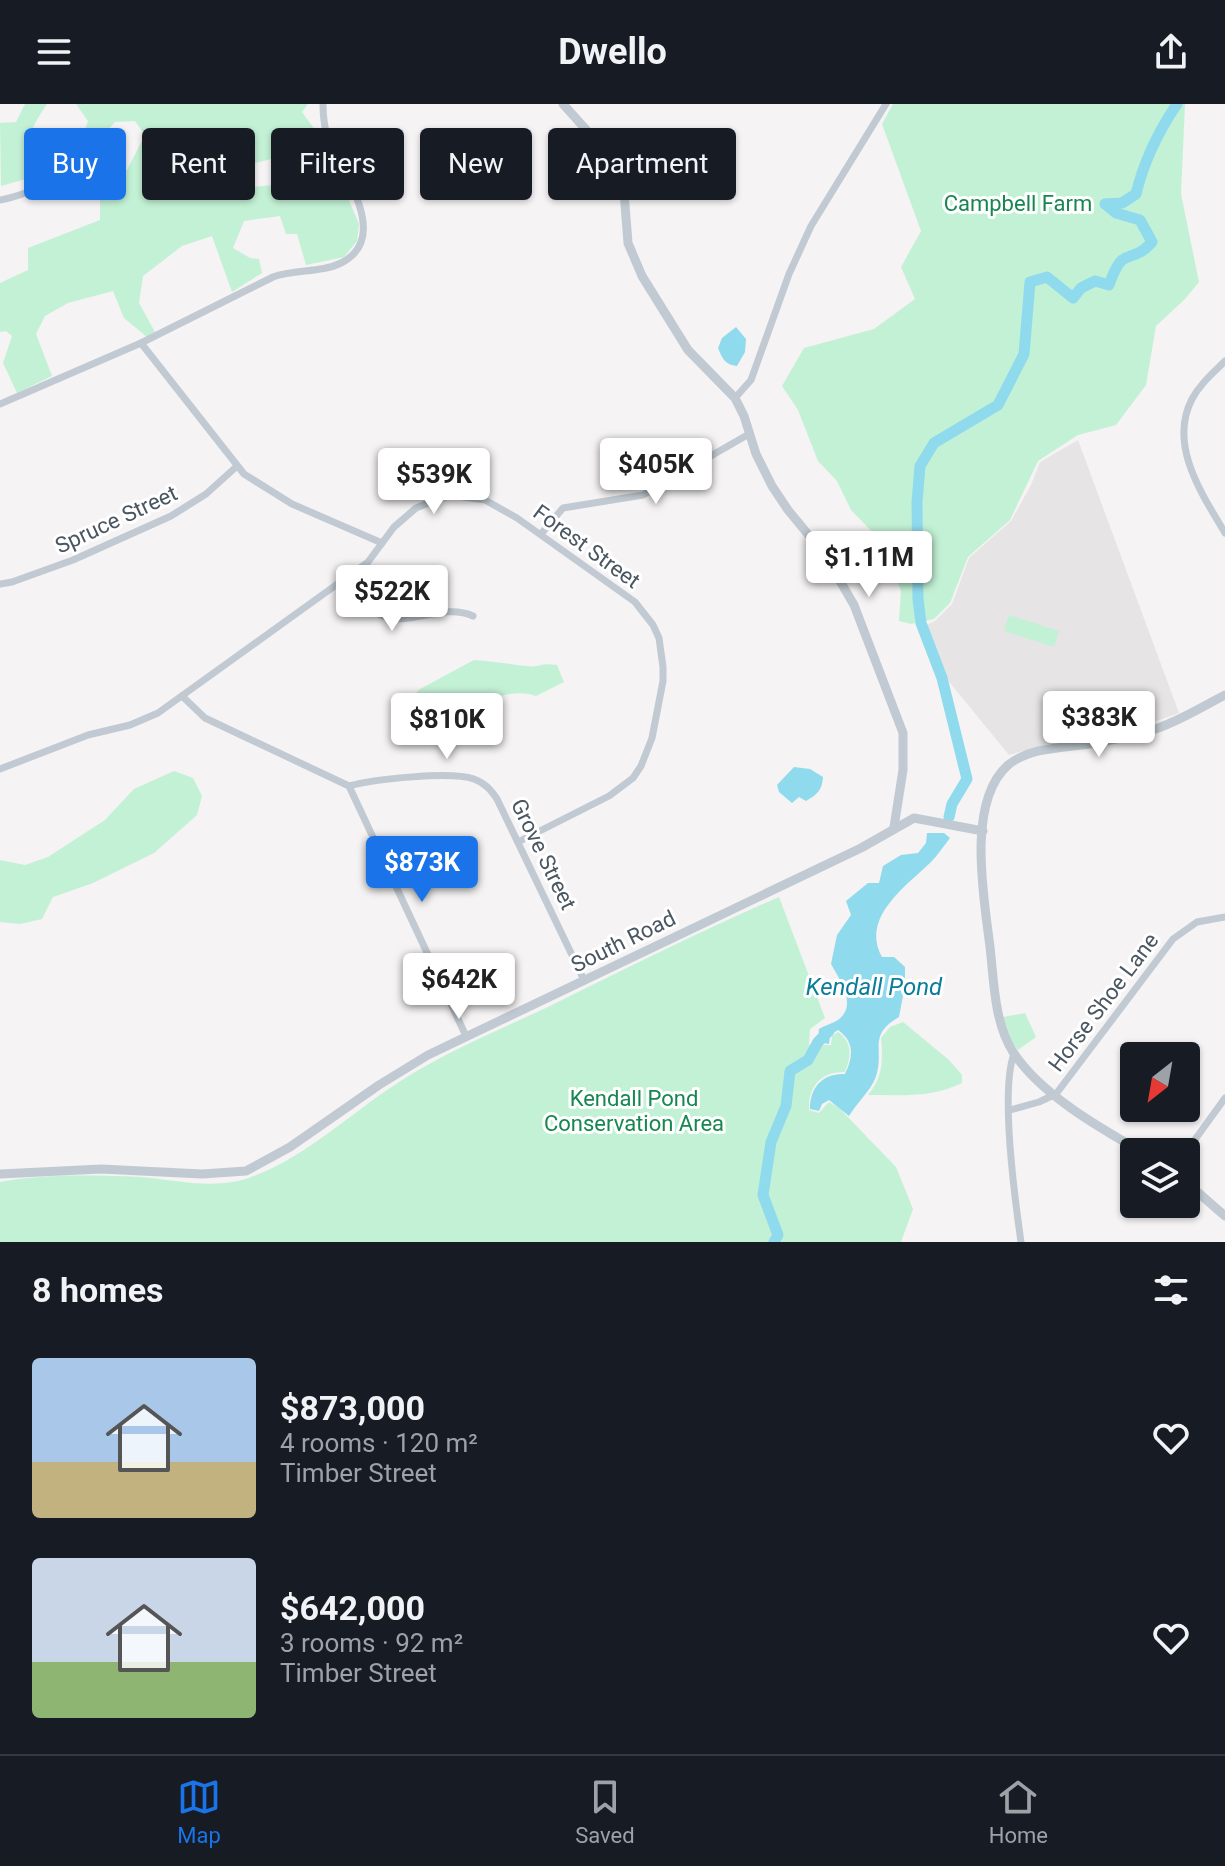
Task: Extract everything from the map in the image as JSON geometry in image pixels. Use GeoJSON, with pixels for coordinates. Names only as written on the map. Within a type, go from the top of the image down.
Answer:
{"type":"FeatureCollection","features":[{"type":"Feature","properties":{"kind":"street"},"geometry":{"type":"LineString","coordinates":[[0,404],[141,343],[273,277],[290,271],[335,265],[356,251],[363,234],[363,215],[328,137],[323,104]]}},
{"type":"Feature","properties":{"kind":"street"},"geometry":{"type":"LineString","coordinates":[[563,104],[607,153],[618,170],[624,192],[628,243],[642,276],[688,350],[735,398],[772,486],[841,579],[868,638],[903,733],[905,752],[894,827]]}},
{"type":"Feature","properties":{"kind":"street"},"geometry":{"type":"LineString","coordinates":[[735,398],[751,380],[789,273],[811,226],[886,104]]}},
{"type":"Feature","properties":{"kind":"street"},"geometry":{"type":"LineString","coordinates":[[0,200],[24,194]]}},
{"type":"Feature","properties":{"kind":"street"},"geometry":{"type":"LineString","coordinates":[[141,343],[236,467],[273,494],[382,543]]}},
{"type":"Feature","properties":{"kind":"street"},"geometry":{"type":"LineString","coordinates":[[1225,361],[1193,397],[1183,431],[1193,473],[1225,533]]}},
{"type":"Feature","properties":{"kind":"street"},"geometry":{"type":"LineString","coordinates":[[541,534],[563,508],[643,495],[749,434]]}},
{"type":"Feature","properties":{"kind":"street","name":"Spruce Street"},"geometry":{"type":"LineString","coordinates":[[0,584],[20,580],[73,560],[171,516],[206,494],[236,467]]}},
{"type":"Feature","properties":{"kind":"street","name":"Forest Street"},"geometry":{"type":"LineString","coordinates":[[0,769],[88,735],[144,719],[182,696],[348,578],[368,562],[404,516],[443,497],[457,496],[485,500],[499,506],[541,534],[624,593],[645,613],[659,638],[663,681],[652,738],[633,778],[609,796],[518,842]]}},
{"type":"Feature","properties":{"kind":"street"},"geometry":{"type":"LineString","coordinates":[[348,578],[376,612],[389,618],[455,611],[473,616]]}},
{"type":"Feature","properties":{"kind":"street"},"geometry":{"type":"LineString","coordinates":[[1120,1139],[1056,1094],[1014,1054],[1000,1023],[982,883],[983,831],[991,790],[1000,774],[1014,761],[1034,752],[1105,742],[1147,732],[1181,719],[1225,695]]}},
{"type":"Feature","properties":{"kind":"street"},"geometry":{"type":"LineString","coordinates":[[182,696],[205,718],[349,786],[466,1036]]}},
{"type":"Feature","properties":{"kind":"street","name":"Grove Street"},"geometry":{"type":"LineString","coordinates":[[349,786],[439,776],[470,778],[483,783],[493,793],[584,980]]}},
{"type":"Feature","properties":{"kind":"street"},"geometry":{"type":"LineString","coordinates":[[900,799],[914,818],[983,831]]}},
{"type":"Feature","properties":{"kind":"street","name":"South Road"},"geometry":{"type":"LineString","coordinates":[[0,1174],[101,1169],[202,1174],[246,1171],[281,1153],[408,1066],[861,848],[914,818]]}},
{"type":"Feature","properties":{"kind":"street","name":"Horse Shoe Lane"},"geometry":{"type":"LineString","coordinates":[[1056,1094],[1173,939],[1197,922],[1225,917]]}},
{"type":"Feature","properties":{"kind":"street"},"geometry":{"type":"LineString","coordinates":[[1014,1054],[1009,1079],[1011,1150],[1021,1242]]}},
{"type":"Feature","properties":{"kind":"street"},"geometry":{"type":"LineString","coordinates":[[1010,1110],[1056,1094]]}},
{"type":"Feature","properties":{"kind":"street"},"geometry":{"type":"LineString","coordinates":[[1196,1138],[1225,1098]]}},
{"type":"Feature","properties":{"kind":"street"},"geometry":{"type":"LineString","coordinates":[[1200,1194],[1225,1216]]}},
{"type":"Feature","properties":{"kind":"shaded area"},"geometry":{"type":"Polygon","coordinates":[[[1078,440],[1179,713],[1089,739],[1052,743],[1009,755],[946,678],[926,625],[935,621],[952,604],[969,558],[1011,521],[1040,462],[1078,440]]]}},
{"type":"Feature","properties":{"kind":"green space"},"geometry":{"type":"Polygon","coordinates":[[[25,104],[47,104],[34,128],[24,128],[24,180],[1,186],[0,123],[16,122],[25,104]]]}},
{"type":"Feature","properties":{"kind":"green space"},"geometry":{"type":"Polygon","coordinates":[[[76,104],[308,104],[302,112],[314,128],[271,128],[271,159],[255,163],[255,128],[142,128],[142,131],[135,121],[115,122],[110,128],[86,128],[88,121],[76,104]]]}},
{"type":"Feature","properties":{"kind":"green space","name":"Campbell Farm"},"geometry":{"type":"Polygon","coordinates":[[[893,104],[1185,104],[1181,194],[1199,282],[1156,326],[1146,385],[1116,425],[1078,435],[1038,461],[1010,520],[968,557],[950,603],[934,619],[911,624],[899,621],[901,591],[882,542],[851,510],[837,481],[818,461],[798,410],[782,386],[804,348],[874,329],[915,299],[901,267],[921,231],[882,124],[893,104]]]}},
{"type":"Feature","properties":{"kind":"green space"},"geometry":{"type":"Polygon","coordinates":[[[142,141],[142,200],[255,200],[255,187],[271,185],[271,200],[349,200],[359,224],[357,241],[344,257],[306,265],[297,234],[286,234],[280,216],[244,221],[233,248],[250,258],[259,259],[262,273],[232,292],[212,236],[182,246],[143,276],[139,303],[155,332],[147,337],[124,318],[113,291],[68,303],[45,316],[36,334],[52,376],[17,393],[3,363],[12,336],[6,331],[0,332],[0,283],[28,270],[28,248],[100,220],[100,200],[126,200],[127,170],[142,141]]]}},
{"type":"Feature","properties":{"kind":"green space"},"geometry":{"type":"Polygon","coordinates":[[[1009,615],[1059,631],[1054,647],[1004,631],[1009,615]]]}},
{"type":"Feature","properties":{"kind":"green space"},"geometry":{"type":"Polygon","coordinates":[[[474,660],[530,666],[557,665],[564,682],[536,696],[524,693],[495,697],[425,726],[415,726],[404,713],[411,698],[420,689],[474,660]]]}},
{"type":"Feature","properties":{"kind":"green space"},"geometry":{"type":"Polygon","coordinates":[[[174,771],[193,778],[202,796],[197,815],[154,853],[93,883],[53,897],[42,919],[20,924],[0,922],[0,860],[25,865],[48,857],[105,820],[134,789],[174,771]]]}},
{"type":"Feature","properties":{"kind":"green space","name":"Kendall Pond Conservation Area"},"geometry":{"type":"Polygon","coordinates":[[[779,897],[825,1018],[810,1029],[809,1045],[831,1045],[832,1036],[838,1032],[846,1040],[849,1050],[845,1072],[829,1074],[818,1082],[811,1094],[809,1110],[819,1113],[829,1102],[839,1108],[896,1167],[913,1209],[901,1242],[0,1242],[0,1182],[87,1176],[212,1184],[254,1176],[294,1156],[388,1089],[441,1057],[779,897]]]}},
{"type":"Feature","properties":{"kind":"green space"},"geometry":{"type":"Polygon","coordinates":[[[1025,1013],[1036,1037],[1018,1050],[1011,1041],[1003,1017],[1025,1013]]]}},
{"type":"Feature","properties":{"kind":"green space"},"geometry":{"type":"Polygon","coordinates":[[[903,1022],[949,1060],[962,1075],[962,1083],[928,1093],[868,1095],[877,1082],[881,1068],[881,1038],[890,1027],[903,1022]]]}},
{"type":"Feature","properties":{"kind":"water"},"geometry":{"type":"Polygon","coordinates":[[[736,327],[746,339],[745,352],[737,366],[724,360],[718,348],[722,338],[736,327]]]}},
{"type":"Feature","properties":{"kind":"water"},"geometry":{"type":"Polygon","coordinates":[[[794,767],[810,769],[823,777],[814,796],[806,801],[799,797],[792,803],[779,792],[777,785],[794,767]]]}},
{"type":"Feature","properties":{"kind":"water","name":"Kendall Pond"},"geometry":{"type":"Polygon","coordinates":[[[927,833],[944,833],[950,838],[933,860],[889,904],[877,929],[877,943],[882,957],[894,957],[905,967],[905,985],[899,1017],[889,1024],[880,1037],[875,1079],[849,1116],[829,1100],[822,1104],[819,1111],[810,1109],[812,1094],[819,1083],[830,1076],[845,1074],[850,1062],[850,1045],[838,1030],[830,1035],[829,1044],[818,1042],[819,1029],[838,1020],[847,1007],[845,992],[831,964],[837,935],[851,915],[846,901],[868,883],[879,883],[883,866],[901,855],[918,853],[926,843],[927,833]]]}},
{"type":"Feature","properties":{"kind":"waterway"},"geometry":{"type":"LineString","coordinates":[[949,817],[952,804],[967,779],[942,678],[921,623],[917,502],[920,466],[934,443],[998,405],[1024,354],[1030,282],[1047,277],[1073,298],[1081,288],[1095,281],[1109,285],[1123,259],[1138,253],[1152,242],[1140,220],[1116,213],[1105,204],[1122,203],[1136,194],[1152,147],[1177,104]]}},
{"type":"Feature","properties":{"kind":"waterway"},"geometry":{"type":"LineString","coordinates":[[774,1242],[778,1235],[763,1195],[771,1142],[786,1106],[790,1071],[808,1060],[818,1042],[829,1031]]}}]}
